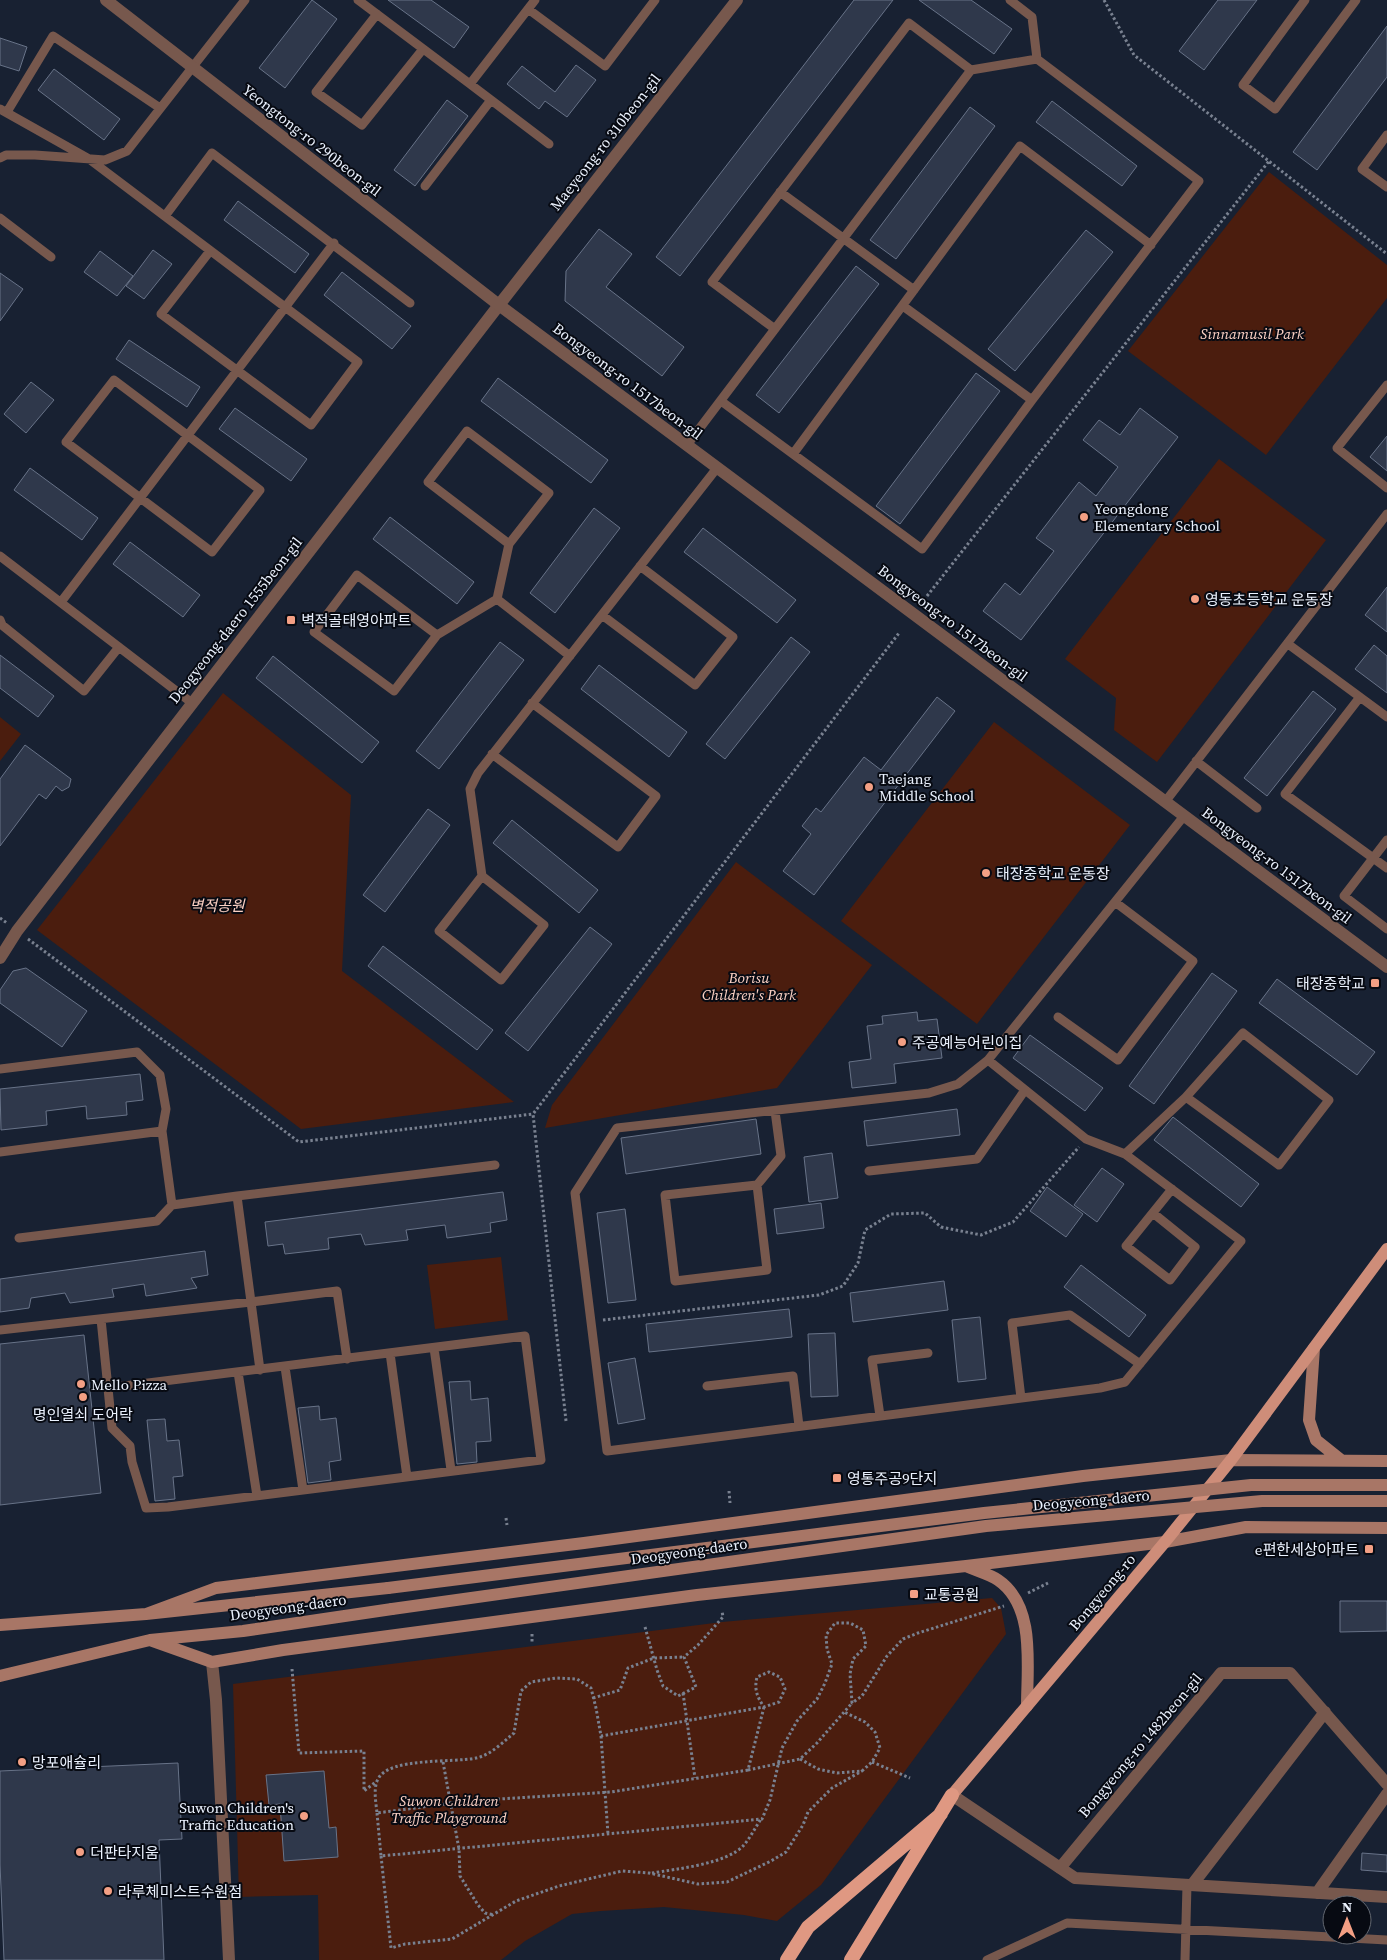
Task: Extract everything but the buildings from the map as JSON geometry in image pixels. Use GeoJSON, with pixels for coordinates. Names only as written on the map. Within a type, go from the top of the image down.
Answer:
{"type":"FeatureCollection","features":[{"type":"Feature","properties":{"kind":"highway","name":"Bongyeong-ro"},"geometry":{"type":"LineString","coordinates":[[851,1960],[952,1795]]}},
{"type":"Feature","properties":{"kind":"highway"},"geometry":{"type":"LineString","coordinates":[[787,1960],[808,1927],[941,1814]]}},
{"type":"Feature","properties":{"kind":"main road","name":"Bongyeong-ro"},"geometry":{"type":"LineString","coordinates":[[952,1795],[1165,1542],[1231,1460],[1387,1249]]}},
{"type":"Feature","properties":{"kind":"main road"},"geometry":{"type":"LineString","coordinates":[[1314,1348],[1309,1420],[1316,1440],[1341,1460]]}},
{"type":"Feature","properties":{"kind":"main road"},"geometry":{"type":"LineString","coordinates":[[146,1614],[216,1588],[593,1542],[1014,1485],[1231,1460],[1387,1461]]}},
{"type":"Feature","properties":{"kind":"main road","name":"Deogyeong-daero"},"geometry":{"type":"LineString","coordinates":[[0,1625],[146,1614],[388,1588],[984,1513],[1251,1484],[1387,1485]]}},
{"type":"Feature","properties":{"kind":"main road","name":"Deogyeong-daero"},"geometry":{"type":"LineString","coordinates":[[0,1676],[150,1640],[242,1631],[986,1526],[1262,1501],[1387,1502]]}},
{"type":"Feature","properties":{"kind":"main road"},"geometry":{"type":"LineString","coordinates":[[150,1640],[212,1662],[293,1649],[697,1595],[1165,1542],[1246,1527],[1387,1528]]}},
{"type":"Feature","properties":{"kind":"main road"},"geometry":{"type":"LineString","coordinates":[[966,1566],[998,1580],[1017,1600],[1026,1627],[1027,1706]]}},
{"type":"Feature","properties":{"kind":"street","name":"Yeongtong-ro 290beon-gil"},"geometry":{"type":"LineString","coordinates":[[106,0],[499,305]]}},
{"type":"Feature","properties":{"kind":"street","name":"Maeyeong-ro 310beon-gil"},"geometry":{"type":"LineString","coordinates":[[499,305],[737,0]]}},
{"type":"Feature","properties":{"kind":"street","name":"Bongyeong-ro 1517beon-gil"},"geometry":{"type":"LineString","coordinates":[[499,305],[1387,967]]}},
{"type":"Feature","properties":{"kind":"street","name":"Deogyeong-daero 1555beon-gil"},"geometry":{"type":"LineString","coordinates":[[0,958],[17,930],[499,305]]}},
{"type":"Feature","properties":{"kind":"street"},"geometry":{"type":"LineString","coordinates":[[212,1662],[216,1700],[229,1960]]}},
{"type":"Feature","properties":{"kind":"street","name":"Bongyeong-ro 1482beon-gil"},"geometry":{"type":"LineString","coordinates":[[1060,1868],[1221,1673],[1290,1673],[1325,1712]]}},
{"type":"Feature","properties":{"kind":"street"},"geometry":{"type":"LineString","coordinates":[[1189,1885],[1325,1712],[1387,1784]]}},
{"type":"Feature","properties":{"kind":"street"},"geometry":{"type":"LineString","coordinates":[[1317,1892],[1387,1794]]}},
{"type":"Feature","properties":{"kind":"street"},"geometry":{"type":"LineString","coordinates":[[952,1795],[1075,1878],[1387,1896]]}},
{"type":"Feature","properties":{"kind":"lane"},"geometry":{"type":"LineString","coordinates":[[0,158],[6,155],[35,155],[105,160],[127,151],[245,0]]}},
{"type":"Feature","properties":{"kind":"lane"},"geometry":{"type":"LineString","coordinates":[[358,0],[549,144]]}},
{"type":"Feature","properties":{"kind":"lane"},"geometry":{"type":"LineString","coordinates":[[470,84],[535,0]]}},
{"type":"Feature","properties":{"kind":"lane"},"geometry":{"type":"LineString","coordinates":[[528,9],[605,66],[655,0]]}},
{"type":"Feature","properties":{"kind":"lane"},"geometry":{"type":"LineString","coordinates":[[721,401],[922,549],[1032,400],[1199,181],[1037,58],[1032,17],[1010,0]]}},
{"type":"Feature","properties":{"kind":"lane"},"geometry":{"type":"LineString","coordinates":[[1305,0],[1242,85],[1275,109],[1356,0]]}},
{"type":"Feature","properties":{"kind":"lane"},"geometry":{"type":"LineString","coordinates":[[377,14],[316,92],[362,125],[423,49]]}},
{"type":"Feature","properties":{"kind":"lane"},"geometry":{"type":"LineString","coordinates":[[775,329],[712,282],[780,192],[909,23],[971,70]]}},
{"type":"Feature","properties":{"kind":"lane"},"geometry":{"type":"LineString","coordinates":[[160,108],[53,36],[4,110],[89,159],[358,362],[310,425],[161,314],[210,251]]}},
{"type":"Feature","properties":{"kind":"lane"},"geometry":{"type":"LineString","coordinates":[[687,445],[971,70],[1037,58]]}},
{"type":"Feature","properties":{"kind":"lane"},"geometry":{"type":"LineString","coordinates":[[425,186],[491,100]]}},
{"type":"Feature","properties":{"kind":"lane"},"geometry":{"type":"LineString","coordinates":[[1387,135],[1362,169],[1387,187]]}},
{"type":"Feature","properties":{"kind":"lane"},"geometry":{"type":"LineString","coordinates":[[793,454],[1020,146],[1151,244]]}},
{"type":"Feature","properties":{"kind":"lane"},"geometry":{"type":"LineString","coordinates":[[165,216],[212,153],[410,303]]}},
{"type":"Feature","properties":{"kind":"lane"},"geometry":{"type":"LineString","coordinates":[[780,192],[914,290]]}},
{"type":"Feature","properties":{"kind":"lane"},"geometry":{"type":"LineString","coordinates":[[0,218],[51,258]]}},
{"type":"Feature","properties":{"kind":"lane"},"geometry":{"type":"LineString","coordinates":[[60,602],[333,243]]}},
{"type":"Feature","properties":{"kind":"lane"},"geometry":{"type":"LineString","coordinates":[[903,306],[1032,400]]}},
{"type":"Feature","properties":{"kind":"lane"},"geometry":{"type":"LineString","coordinates":[[114,380],[260,490],[212,552],[140,497],[66,442],[114,380]]}},
{"type":"Feature","properties":{"kind":"lane"},"geometry":{"type":"LineString","coordinates":[[1387,385],[1337,448],[1387,488]]}},
{"type":"Feature","properties":{"kind":"lane"},"geometry":{"type":"LineString","coordinates":[[436,635],[357,576],[314,632],[394,691],[436,635],[497,599],[509,544],[549,493],[467,431],[428,482],[509,544]]}},
{"type":"Feature","properties":{"kind":"lane"},"geometry":{"type":"LineString","coordinates":[[482,876],[439,931],[501,980],[544,925],[482,876],[470,789],[478,773],[492,754],[717,468]]}},
{"type":"Feature","properties":{"kind":"lane"},"geometry":{"type":"LineString","coordinates":[[1165,802],[1387,514]]}},
{"type":"Feature","properties":{"kind":"lane"},"geometry":{"type":"LineString","coordinates":[[0,556],[192,703]]}},
{"type":"Feature","properties":{"kind":"lane"},"geometry":{"type":"LineString","coordinates":[[602,615],[695,685],[733,637],[640,566]]}},
{"type":"Feature","properties":{"kind":"lane"},"geometry":{"type":"LineString","coordinates":[[497,599],[570,656]]}},
{"type":"Feature","properties":{"kind":"lane"},"geometry":{"type":"LineString","coordinates":[[0,620],[2,625],[84,691],[119,647]]}},
{"type":"Feature","properties":{"kind":"lane"},"geometry":{"type":"LineString","coordinates":[[1288,644],[1387,717]]}},
{"type":"Feature","properties":{"kind":"lane"},"geometry":{"type":"LineString","coordinates":[[1360,697],[1285,794],[1387,868]]}},
{"type":"Feature","properties":{"kind":"lane"},"geometry":{"type":"LineString","coordinates":[[492,754],[618,847],[656,796],[532,703]]}},
{"type":"Feature","properties":{"kind":"lane"},"geometry":{"type":"LineString","coordinates":[[1196,762],[1257,808]]}},
{"type":"Feature","properties":{"kind":"lane"},"geometry":{"type":"LineString","coordinates":[[988,1060],[1086,1139],[1125,1154],[1241,1241],[1125,1382],[1100,1388],[607,1451],[575,1193],[617,1128],[929,1093],[958,1084],[988,1060],[1184,816]]}},
{"type":"Feature","properties":{"kind":"lane"},"geometry":{"type":"LineString","coordinates":[[1387,840],[1344,896],[1387,929]]}},
{"type":"Feature","properties":{"kind":"lane"},"geometry":{"type":"LineString","coordinates":[[1058,1017],[1118,1060],[1193,961],[1114,902]]}},
{"type":"Feature","properties":{"kind":"lane"},"geometry":{"type":"LineString","coordinates":[[1125,1154],[1186,1097],[1243,1033],[1329,1100],[1279,1164],[1186,1097]]}},
{"type":"Feature","properties":{"kind":"lane"},"geometry":{"type":"LineString","coordinates":[[0,1070],[137,1052],[160,1075],[166,1109],[162,1132],[172,1205]]}},
{"type":"Feature","properties":{"kind":"lane"},"geometry":{"type":"LineString","coordinates":[[869,1171],[977,1158],[1025,1090]]}},
{"type":"Feature","properties":{"kind":"lane"},"geometry":{"type":"LineString","coordinates":[[757,1185],[767,1270],[675,1281],[665,1195],[757,1185],[781,1156],[775,1110]]}},
{"type":"Feature","properties":{"kind":"lane"},"geometry":{"type":"LineString","coordinates":[[0,1152],[162,1132]]}},
{"type":"Feature","properties":{"kind":"lane"},"geometry":{"type":"LineString","coordinates":[[19,1238],[157,1221],[172,1205],[495,1164]]}},
{"type":"Feature","properties":{"kind":"lane"},"geometry":{"type":"LineString","coordinates":[[1153,1213],[1195,1247],[1170,1280],[1126,1246],[1172,1189]]}},
{"type":"Feature","properties":{"kind":"lane"},"geometry":{"type":"LineString","coordinates":[[237,1196],[260,1370]]}},
{"type":"Feature","properties":{"kind":"lane"},"geometry":{"type":"LineString","coordinates":[[0,1330],[337,1291],[347,1359]]}},
{"type":"Feature","properties":{"kind":"lane"},"geometry":{"type":"LineString","coordinates":[[1020,1398],[1012,1323],[1070,1315],[1140,1364]]}},
{"type":"Feature","properties":{"kind":"lane"},"geometry":{"type":"LineString","coordinates":[[101,1319],[112,1428],[130,1446],[132,1462],[146,1508],[168,1507],[541,1460],[525,1336],[108,1388]]}},
{"type":"Feature","properties":{"kind":"lane"},"geometry":{"type":"LineString","coordinates":[[434,1348],[450,1470]]}},
{"type":"Feature","properties":{"kind":"lane"},"geometry":{"type":"LineString","coordinates":[[390,1353],[407,1476]]}},
{"type":"Feature","properties":{"kind":"lane"},"geometry":{"type":"LineString","coordinates":[[880,1416],[872,1360],[928,1353]]}},
{"type":"Feature","properties":{"kind":"lane"},"geometry":{"type":"LineString","coordinates":[[285,1367],[303,1490]]}},
{"type":"Feature","properties":{"kind":"lane"},"geometry":{"type":"LineString","coordinates":[[238,1372],[257,1496]]}},
{"type":"Feature","properties":{"kind":"lane"},"geometry":{"type":"LineString","coordinates":[[707,1386],[793,1376],[799,1426]]}},
{"type":"Feature","properties":{"kind":"lane"},"geometry":{"type":"LineString","coordinates":[[1185,1960],[1189,1885]]}},
{"type":"Feature","properties":{"kind":"lane"},"geometry":{"type":"LineString","coordinates":[[987,1960],[1067,1923],[1387,1940]]}},
{"type":"Feature","properties":{"kind":"path"},"geometry":{"type":"LineString","coordinates":[[1104,0],[1134,55],[1387,254]]}},
{"type":"Feature","properties":{"kind":"path"},"geometry":{"type":"LineString","coordinates":[[928,596],[1269,161]]}},
{"type":"Feature","properties":{"kind":"path"},"geometry":{"type":"LineString","coordinates":[[566,1421],[533,1114],[899,633]]}},
{"type":"Feature","properties":{"kind":"path"},"geometry":{"type":"LineString","coordinates":[[0,918],[299,1142],[533,1114]]}},
{"type":"Feature","properties":{"kind":"path"},"geometry":{"type":"LineString","coordinates":[[591,1322],[819,1295],[843,1286],[858,1263],[865,1230],[891,1214],[925,1213],[941,1227],[980,1235],[1013,1222],[1086,1139]]}},
{"type":"Feature","properties":{"kind":"path"},"geometry":{"type":"LineString","coordinates":[[729,1491],[730,1503]]}},
{"type":"Feature","properties":{"kind":"path"},"geometry":{"type":"LineString","coordinates":[[506,1518],[507,1524]]}},
{"type":"Feature","properties":{"kind":"path"},"geometry":{"type":"LineString","coordinates":[[1027,1593],[1048,1584]]}},
{"type":"Feature","properties":{"kind":"path"},"geometry":{"type":"LineString","coordinates":[[377,1814],[450,1804],[604,1792],[748,1770],[800,1759],[852,1703],[862,1696],[887,1656],[903,1639],[1008,1605]]}},
{"type":"Feature","properties":{"kind":"path"},"geometry":{"type":"LineString","coordinates":[[594,1698],[620,1690],[628,1668],[654,1658],[684,1657],[698,1645],[723,1617],[722,1611]]}},
{"type":"Feature","properties":{"kind":"path"},"geometry":{"type":"LineString","coordinates":[[649,1873],[701,1865],[729,1855],[743,1846],[762,1819],[770,1800],[782,1748],[797,1721],[817,1699],[825,1683],[832,1664],[826,1649],[826,1635],[835,1623],[850,1623],[863,1630],[866,1646],[853,1659],[850,1674],[852,1703]]}},
{"type":"Feature","properties":{"kind":"path"},"geometry":{"type":"LineString","coordinates":[[645,1627],[663,1686],[678,1696],[696,1687],[684,1657]]}},
{"type":"Feature","properties":{"kind":"path"},"geometry":{"type":"LineString","coordinates":[[532,1634],[532,1642]]}},
{"type":"Feature","properties":{"kind":"path"},"geometry":{"type":"LineString","coordinates":[[292,1669],[299,1752],[364,1751],[364,1791],[377,1781],[382,1772],[397,1766],[478,1758],[491,1752],[514,1733],[521,1691],[531,1682],[556,1678],[577,1679],[591,1688],[594,1698],[601,1736],[608,1834]]}},
{"type":"Feature","properties":{"kind":"path"},"geometry":{"type":"LineString","coordinates":[[601,1736],[687,1721],[764,1706],[779,1702],[785,1689],[780,1677],[769,1672],[757,1678],[755,1686],[758,1698],[764,1706]]}},
{"type":"Feature","properties":{"kind":"path"},"geometry":{"type":"LineString","coordinates":[[683,1693],[695,1778]]}},
{"type":"Feature","properties":{"kind":"path"},"geometry":{"type":"LineString","coordinates":[[748,1770],[764,1706]]}},
{"type":"Feature","properties":{"kind":"path"},"geometry":{"type":"LineString","coordinates":[[377,1781],[377,1814],[391,1948],[405,1944],[452,1939],[494,1916],[516,1901],[559,1886],[622,1871],[649,1873],[698,1884],[728,1882],[745,1874],[786,1852],[803,1825],[808,1812],[832,1788],[862,1771],[872,1762],[880,1748],[876,1732],[865,1722],[844,1712]]}},
{"type":"Feature","properties":{"kind":"path"},"geometry":{"type":"LineString","coordinates":[[800,1759],[818,1769],[837,1773],[862,1771]]}},
{"type":"Feature","properties":{"kind":"path"},"geometry":{"type":"LineString","coordinates":[[443,1762],[459,1849],[460,1876],[478,1905],[485,1913],[494,1916]]}},
{"type":"Feature","properties":{"kind":"path"},"geometry":{"type":"LineString","coordinates":[[872,1762],[910,1778]]}},
{"type":"Feature","properties":{"kind":"path"},"geometry":{"type":"LineString","coordinates":[[381,1856],[762,1819]]}},
{"type":"Feature","properties":{"kind":"green space","name":"Sinnamusil Park"},"geometry":{"type":"Polygon","coordinates":[[[1269,172],[1387,265],[1387,298],[1266,455],[1128,351],[1269,172]]]}},
{"type":"Feature","properties":{"kind":"green space","name":"영동초등학교 운동장"},"geometry":{"type":"Polygon","coordinates":[[[1219,459],[1326,540],[1157,762],[1114,730],[1116,698],[1065,659],[1219,459]]]}},
{"type":"Feature","properties":{"kind":"green space","name":"벽적공원"},"geometry":{"type":"Polygon","coordinates":[[[223,693],[351,795],[342,971],[514,1102],[301,1129],[37,930],[223,693]]]}},
{"type":"Feature","properties":{"kind":"green space"},"geometry":{"type":"Polygon","coordinates":[[[0,717],[21,734],[0,761],[0,717]]]}},
{"type":"Feature","properties":{"kind":"green space","name":"태장중학교 운동장"},"geometry":{"type":"Polygon","coordinates":[[[994,722],[1130,825],[977,1024],[841,921],[994,722]]]}},
{"type":"Feature","properties":{"kind":"green space","name":"Borisu Children's Park"},"geometry":{"type":"Polygon","coordinates":[[[736,862],[872,965],[777,1088],[545,1128],[552,1105],[736,862]]]}},
{"type":"Feature","properties":{"kind":"green space"},"geometry":{"type":"Polygon","coordinates":[[[501,1257],[508,1320],[435,1329],[427,1265],[501,1257]]]}},
{"type":"Feature","properties":{"kind":"green space","name":"Suwon Children Traffic Playground"},"geometry":{"type":"Polygon","coordinates":[[[992,1598],[1001,1608],[1006,1634],[821,1885],[777,1921],[744,1915],[664,1907],[601,1911],[572,1914],[525,1941],[501,1960],[319,1960],[318,1895],[239,1897],[233,1684],[722,1622],[992,1598]]]}},
{"type":"Feature","properties":{"kind":"place","name":"Yeongdong Elementary School"},"geometry":{"type":"Point","coordinates":[1084,517]}},
{"type":"Feature","properties":{"kind":"place","name":"영동초등학교 운동장"},"geometry":{"type":"Point","coordinates":[1195,599]}},
{"type":"Feature","properties":{"kind":"place","name":"벽적골태영아파트"},"geometry":{"type":"Point","coordinates":[291,620]}},
{"type":"Feature","properties":{"kind":"place","name":"Taejang Middle School"},"geometry":{"type":"Point","coordinates":[869,787]}},
{"type":"Feature","properties":{"kind":"place","name":"태장중학교 운동장"},"geometry":{"type":"Point","coordinates":[986,873]}},
{"type":"Feature","properties":{"kind":"place","name":"태장중학교"},"geometry":{"type":"Point","coordinates":[1375,983]}},
{"type":"Feature","properties":{"kind":"place","name":"주공예능어린이집"},"geometry":{"type":"Point","coordinates":[902,1042]}},
{"type":"Feature","properties":{"kind":"place","name":"Mello Pizza"},"geometry":{"type":"Point","coordinates":[81,1384]}},
{"type":"Feature","properties":{"kind":"place","name":"명인열쇠 도어락"},"geometry":{"type":"Point","coordinates":[83,1397]}},
{"type":"Feature","properties":{"kind":"place","name":"영통주공9단지"},"geometry":{"type":"Point","coordinates":[837,1478]}},
{"type":"Feature","properties":{"kind":"place","name":"e편한세상아파트"},"geometry":{"type":"Point","coordinates":[1369,1549]}},
{"type":"Feature","properties":{"kind":"place","name":"교통공원"},"geometry":{"type":"Point","coordinates":[914,1594]}},
{"type":"Feature","properties":{"kind":"place","name":"망포애슐리"},"geometry":{"type":"Point","coordinates":[22,1762]}},
{"type":"Feature","properties":{"kind":"place","name":"Suwon Children's Traffic Education"},"geometry":{"type":"Point","coordinates":[304,1816]}},
{"type":"Feature","properties":{"kind":"place","name":"더판타지움"},"geometry":{"type":"Point","coordinates":[80,1852]}},
{"type":"Feature","properties":{"kind":"place","name":"라루체미스트수원점"},"geometry":{"type":"Point","coordinates":[108,1891]}}]}
